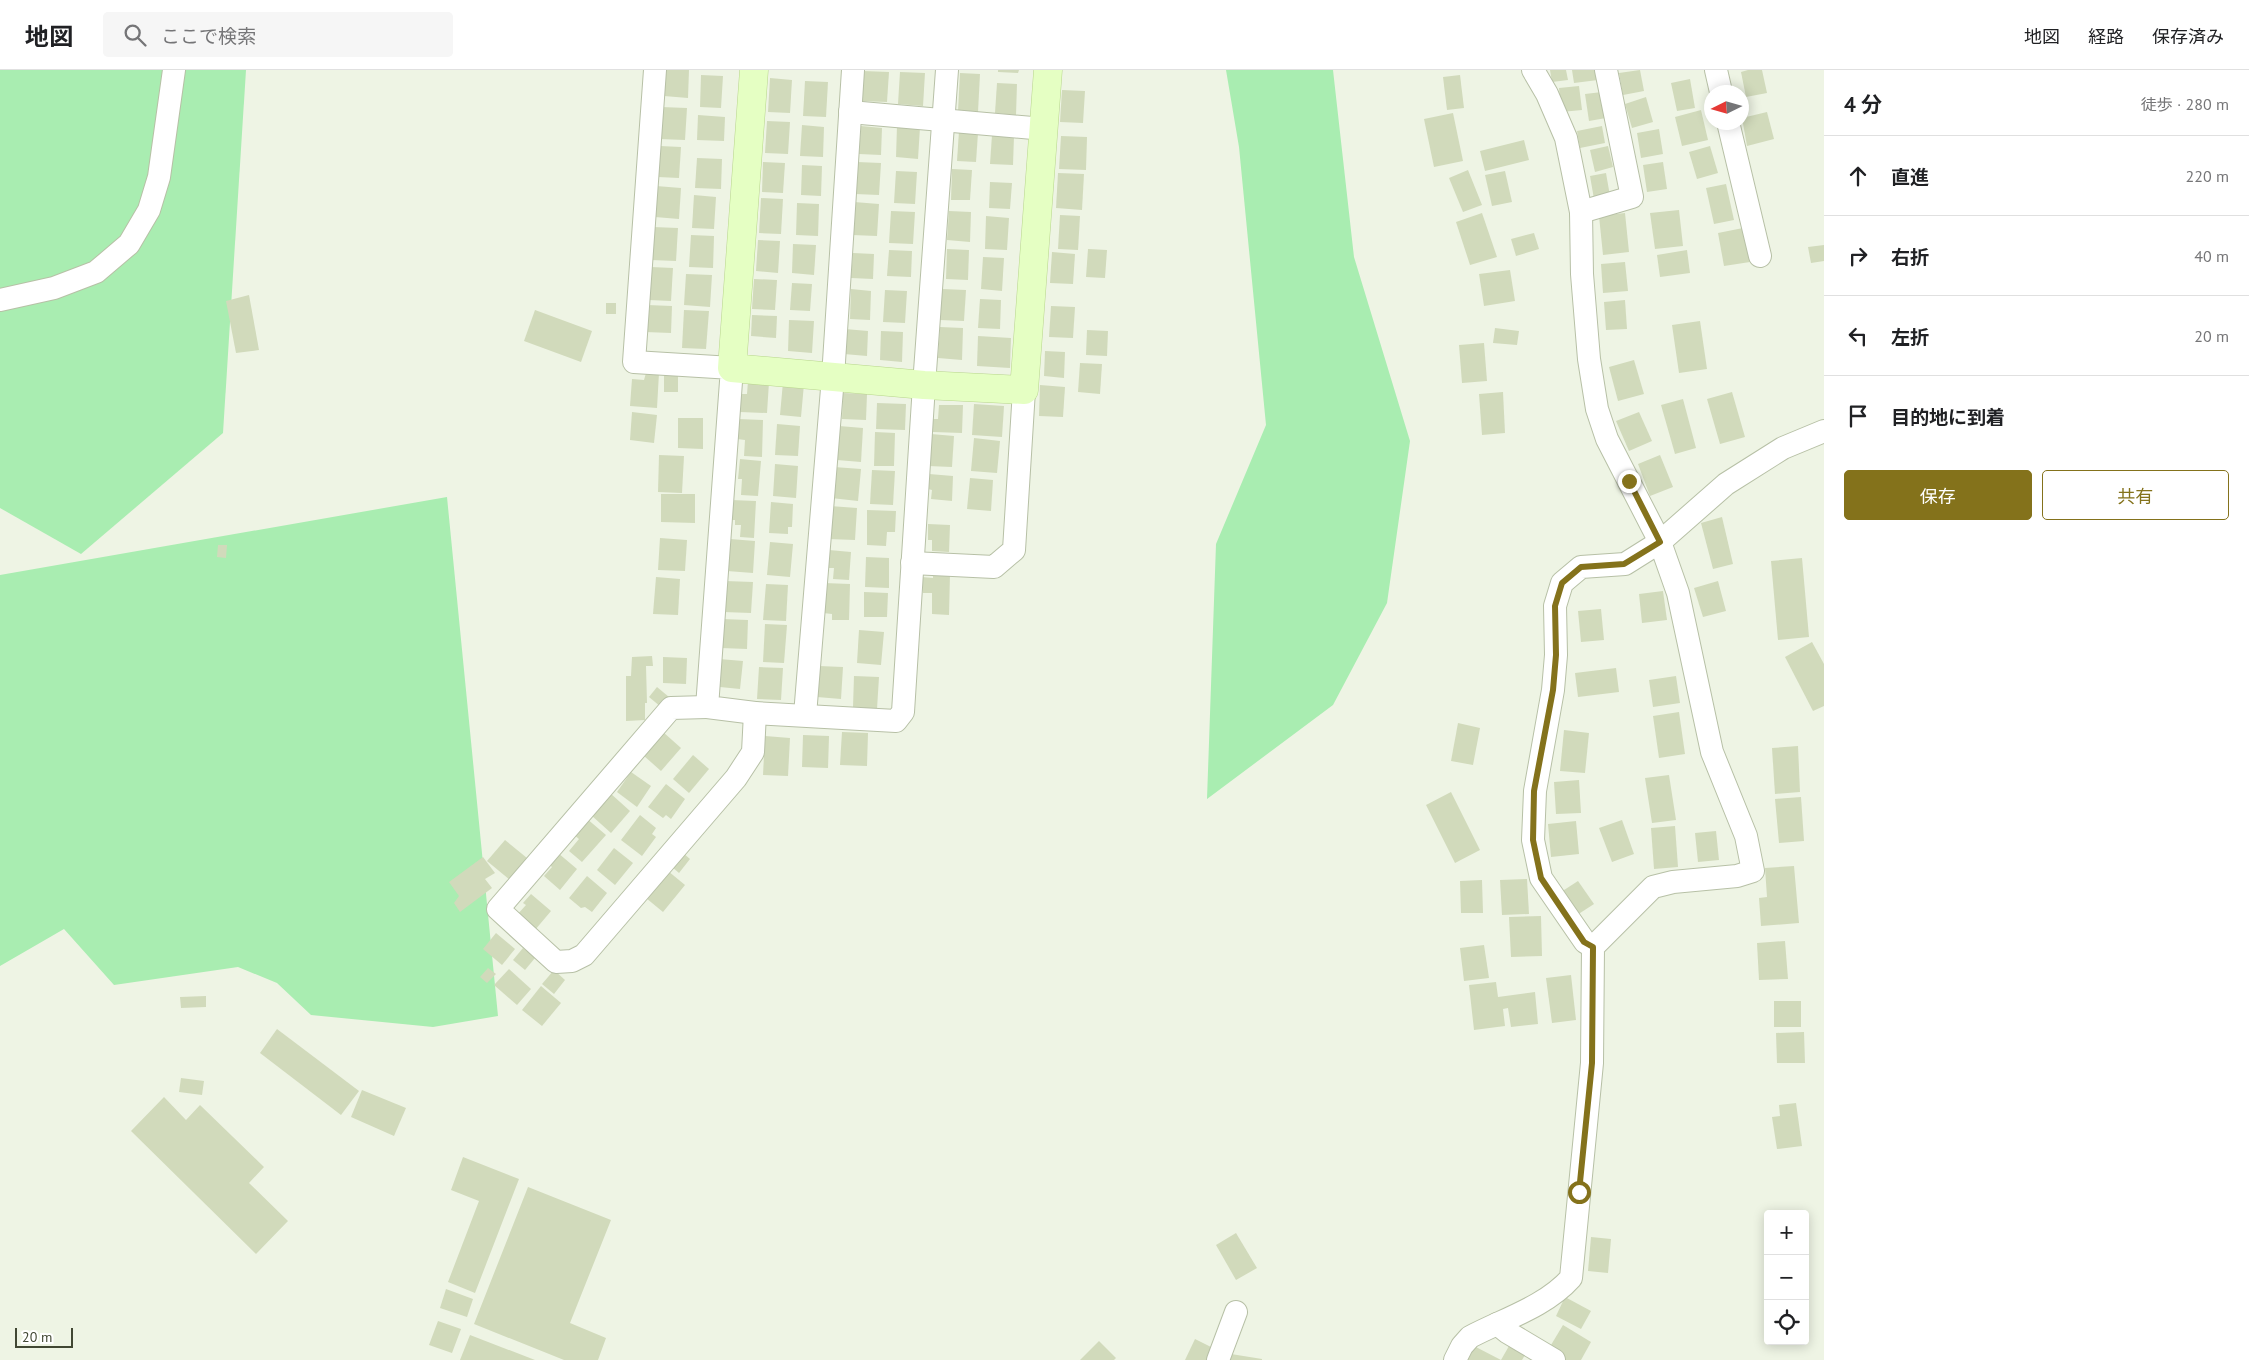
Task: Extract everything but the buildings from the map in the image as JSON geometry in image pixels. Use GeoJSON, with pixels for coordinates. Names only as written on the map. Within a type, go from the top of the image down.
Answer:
{"type":"FeatureCollection","features":[{"type":"Feature","properties":{"kind":"street"},"geometry":{"type":"LineString","coordinates":[[0,300],[54,288],[96,272],[129,244],[149,210],[159,177],[174,70]]}},
{"type":"Feature","properties":{"kind":"street"},"geometry":{"type":"LineString","coordinates":[[655,70],[634,362],[1024,390]]}},
{"type":"Feature","properties":{"kind":"street"},"geometry":{"type":"LineString","coordinates":[[707,707],[754,70]]}},
{"type":"Feature","properties":{"kind":"street"},"geometry":{"type":"LineString","coordinates":[[805,714],[833,377],[853,70]]}},
{"type":"Feature","properties":{"kind":"street"},"geometry":{"type":"LineString","coordinates":[[755,713],[753,752],[736,778],[584,956],[572,961],[556,962],[498,909],[671,708],[707,707],[755,713],[805,714],[896,721],[903,712],[947,70]]}},
{"type":"Feature","properties":{"kind":"street"},"geometry":{"type":"LineString","coordinates":[[912,563],[994,567],[1014,550],[1048,70]]}},
{"type":"Feature","properties":{"kind":"street"},"geometry":{"type":"LineString","coordinates":[[1455,1360],[1462,1346],[1470,1338],[1542,1302],[1561,1289],[1571,1278],[1592,1063],[1593,947],[1653,887],[1673,882],[1737,876],[1753,871],[1746,836],[1712,752],[1678,593],[1660,542],[1607,439],[1597,410],[1582,274],[1581,212],[1566,138],[1547,94],[1533,70]]}},
{"type":"Feature","properties":{"kind":"street"},"geometry":{"type":"LineString","coordinates":[[1581,212],[1632,197],[1606,70]]}},
{"type":"Feature","properties":{"kind":"street"},"geometry":{"type":"LineString","coordinates":[[1716,70],[1719,85]]}},
{"type":"Feature","properties":{"kind":"street"},"geometry":{"type":"LineString","coordinates":[[850,112],[1044,129]]}},
{"type":"Feature","properties":{"kind":"street"},"geometry":{"type":"LineString","coordinates":[[1730,130],[1760,256]]}},
{"type":"Feature","properties":{"kind":"street"},"geometry":{"type":"LineString","coordinates":[[1593,947],[1584,942],[1541,878],[1533,840],[1534,791],[1553,690],[1556,655],[1555,606],[1562,583],[1581,567],[1624,564],[1660,542],[1726,484],[1783,448],[1824,431]]}},
{"type":"Feature","properties":{"kind":"street"},"geometry":{"type":"LineString","coordinates":[[1218,1360],[1236,1312]]}},
{"type":"Feature","properties":{"kind":"street"},"geometry":{"type":"LineString","coordinates":[[1497,1324],[1506,1332],[1554,1360]]}},
{"type":"Feature","properties":{"kind":"green space"},"geometry":{"type":"Polygon","coordinates":[[[0,70],[246,70],[223,433],[81,554],[0,508],[0,70]]]}},
{"type":"Feature","properties":{"kind":"green space"},"geometry":{"type":"Polygon","coordinates":[[[1226,70],[1333,70],[1354,257],[1410,441],[1387,603],[1333,705],[1207,799],[1216,544],[1266,425],[1239,147],[1226,70]]]}},
{"type":"Feature","properties":{"kind":"green space"},"geometry":{"type":"Polygon","coordinates":[[[447,497],[498,1016],[433,1027],[311,1015],[277,983],[238,967],[114,985],[64,929],[0,966],[0,575],[447,497]]]}},
{"type":"Feature","properties":{"kind":"route"},"geometry":{"type":"LineString","coordinates":[[1579,1192],[1592,1063],[1593,947],[1584,942],[1541,878],[1533,840],[1534,791],[1553,690],[1556,655],[1555,606],[1562,583],[1581,567],[1624,564],[1660,542],[1629,481]]}}]}
